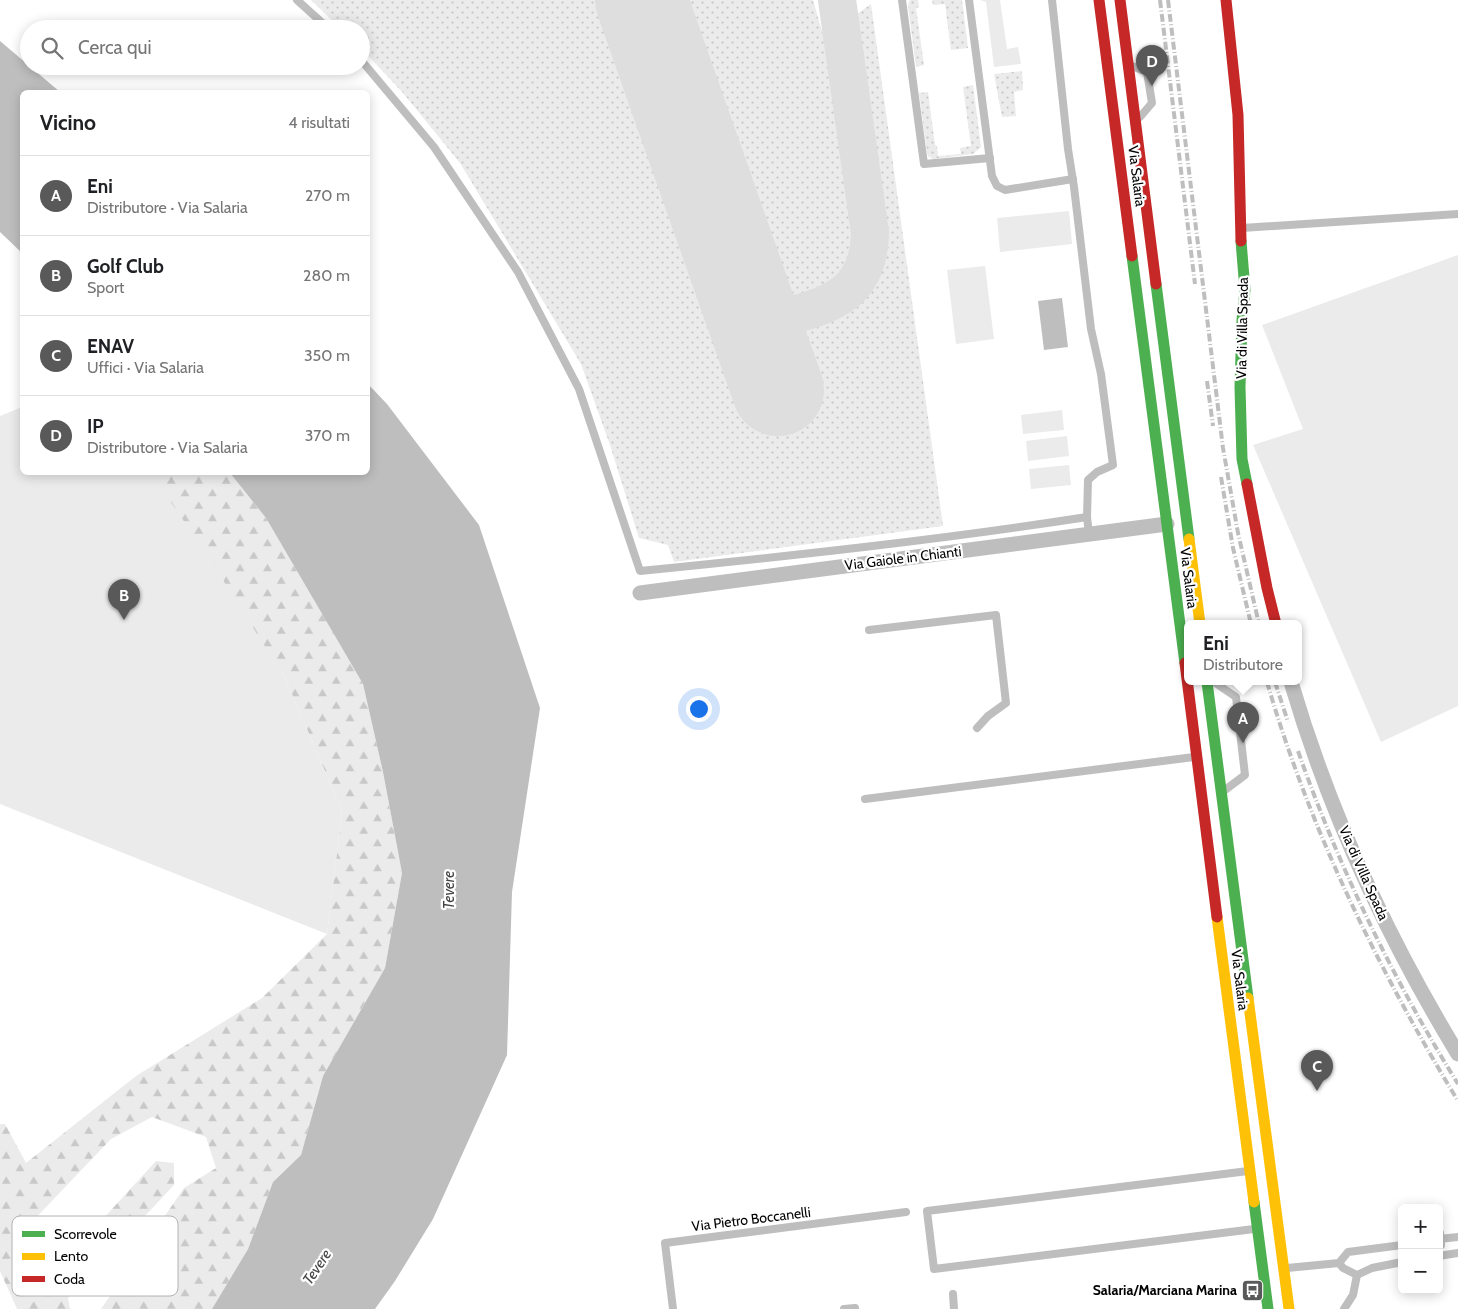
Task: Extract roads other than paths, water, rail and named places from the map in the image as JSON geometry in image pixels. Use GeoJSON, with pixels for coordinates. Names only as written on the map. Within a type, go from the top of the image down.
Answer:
{"type":"FeatureCollection","features":[{"type":"Feature","properties":{"kind":"main road","name":"Via Salaria"},"geometry":{"type":"LineString","coordinates":[[1099,0],[1184,661]]}},
{"type":"Feature","properties":{"kind":"main road","name":"Via Salaria"},"geometry":{"type":"LineString","coordinates":[[1120,0],[1199,620]]}},
{"type":"Feature","properties":{"kind":"main road","name":"Via di Villa Spada"},"geometry":{"type":"LineString","coordinates":[[1226,0],[1238,115],[1240,228],[1245,290],[1240,387],[1242,459],[1263,569],[1275,620]]}},
{"type":"Feature","properties":{"kind":"main road","name":"Via Salaria"},"geometry":{"type":"LineString","coordinates":[[1187,685],[1268,1309]]}},
{"type":"Feature","properties":{"kind":"main road","name":"Via Salaria"},"geometry":{"type":"LineString","coordinates":[[1207,685],[1289,1309]]}},
{"type":"Feature","properties":{"kind":"street","name":"Via Gaiole in Chianti"},"geometry":{"type":"LineString","coordinates":[[640,593],[1167,524]]}},
{"type":"Feature","properties":{"kind":"street","name":"Via di Villa Spada"},"geometry":{"type":"LineString","coordinates":[[1292,685],[1325,780],[1368,887],[1432,1012],[1458,1054]]}},
{"type":"Feature","properties":{"kind":"lane"},"geometry":{"type":"LineString","coordinates":[[297,0],[319,20]]}},
{"type":"Feature","properties":{"kind":"lane"},"geometry":{"type":"LineString","coordinates":[[902,0],[924,164],[990,158]]}},
{"type":"Feature","properties":{"kind":"lane"},"geometry":{"type":"LineString","coordinates":[[969,0],[992,176],[997,186],[1005,190],[1073,180]]}},
{"type":"Feature","properties":{"kind":"lane"},"geometry":{"type":"LineString","coordinates":[[1052,0],[1068,149],[1092,329],[1101,374],[1113,465],[1097,472],[1088,480],[1087,517],[1089,534]]}},
{"type":"Feature","properties":{"kind":"lane"},"geometry":{"type":"LineString","coordinates":[[1128,64],[1148,72],[1152,103],[1136,122]]}},
{"type":"Feature","properties":{"kind":"lane"},"geometry":{"type":"LineString","coordinates":[[370,71],[434,146],[518,272],[580,389],[640,571],[825,553],[1087,517]]}},
{"type":"Feature","properties":{"kind":"lane"},"geometry":{"type":"LineString","coordinates":[[1240,228],[1458,214]]}},
{"type":"Feature","properties":{"kind":"lane"},"geometry":{"type":"LineString","coordinates":[[870,630],[996,615],[1006,703],[988,716],[978,728]]}},
{"type":"Feature","properties":{"kind":"lane"},"geometry":{"type":"LineString","coordinates":[[1218,685],[1236,698],[1245,775],[1222,793]]}},
{"type":"Feature","properties":{"kind":"lane"},"geometry":{"type":"LineString","coordinates":[[865,799],[1196,757]]}},
{"type":"Feature","properties":{"kind":"lane"},"geometry":{"type":"LineString","coordinates":[[1250,1170],[926,1211],[934,1269],[1257,1228]]}},
{"type":"Feature","properties":{"kind":"lane","name":"Via Pietro Boccanelli"},"geometry":{"type":"LineString","coordinates":[[673,1309],[665,1242],[906,1212]]}},
{"type":"Feature","properties":{"kind":"lane"},"geometry":{"type":"LineString","coordinates":[[1443,1241],[1458,1237]]}},
{"type":"Feature","properties":{"kind":"lane"},"geometry":{"type":"LineString","coordinates":[[1283,1268],[1339,1263],[1348,1252],[1398,1246]]}},
{"type":"Feature","properties":{"kind":"lane"},"geometry":{"type":"LineString","coordinates":[[1443,1255],[1458,1253]]}},
{"type":"Feature","properties":{"kind":"lane"},"geometry":{"type":"LineString","coordinates":[[1339,1263],[1343,1268],[1357,1275]]}},
{"type":"Feature","properties":{"kind":"lane"},"geometry":{"type":"LineString","coordinates":[[1357,1275],[1372,1268],[1398,1263]]}},
{"type":"Feature","properties":{"kind":"lane"},"geometry":{"type":"LineString","coordinates":[[1344,1309],[1353,1295],[1357,1275]]}},
{"type":"Feature","properties":{"kind":"lane"},"geometry":{"type":"LineString","coordinates":[[952,1294],[954,1309]]}},
{"type":"Feature","properties":{"kind":"lane"},"geometry":{"type":"LineString","coordinates":[[844,1309],[855,1308]]}},
{"type":"Feature","properties":{"kind":"water"},"geometry":{"type":"Polygon","coordinates":[[[0,41],[20,58],[20,75],[40,75],[58,90],[20,90],[20,251],[0,232],[0,41]]]}},
{"type":"Feature","properties":{"kind":"water"},"geometry":{"type":"Polygon","coordinates":[[[1062,298],[1068,347],[1044,350],[1038,301],[1062,298]]]}},
{"type":"Feature","properties":{"kind":"water","name":"Tevere"},"geometry":{"type":"Polygon","coordinates":[[[370,386],[387,404],[479,525],[540,708],[512,892],[507,1055],[433,1219],[395,1281],[375,1309],[212,1309],[248,1249],[273,1182],[301,1155],[323,1076],[385,968],[402,873],[383,772],[363,684],[266,518],[232,475],[370,475],[370,386]]]}},
{"type":"Feature","properties":{"kind":"railway"},"geometry":{"type":"LineString","coordinates":[[1160,0],[1195,284]]}},
{"type":"Feature","properties":{"kind":"railway"},"geometry":{"type":"LineString","coordinates":[[1168,0],[1223,448],[1238,533],[1258,620]]}},
{"type":"Feature","properties":{"kind":"railway"},"geometry":{"type":"LineString","coordinates":[[1207,381],[1213,426]]}},
{"type":"Feature","properties":{"kind":"railway"},"geometry":{"type":"LineString","coordinates":[[1221,477],[1233,548],[1250,620]]}},
{"type":"Feature","properties":{"kind":"railway"},"geometry":{"type":"LineString","coordinates":[[1268,685],[1284,737],[1304,791],[1325,845],[1349,898],[1400,1001],[1458,1101]]}},
{"type":"Feature","properties":{"kind":"railway"},"geometry":{"type":"LineString","coordinates":[[1276,685],[1288,722]]}},
{"type":"Feature","properties":{"kind":"railway"},"geometry":{"type":"LineString","coordinates":[[1298,751],[1331,838],[1369,922],[1411,1004],[1458,1084]]}},
{"type":"Feature","properties":{"kind":"place","name":"IP"},"geometry":{"type":"Point","coordinates":[1152,86]}},
{"type":"Feature","properties":{"kind":"place","name":"Golf Club"},"geometry":{"type":"Point","coordinates":[124,620]}},
{"type":"Feature","properties":{"kind":"place","name":"Eni"},"geometry":{"type":"Point","coordinates":[1243,743]}},
{"type":"Feature","properties":{"kind":"place","name":"ENAV"},"geometry":{"type":"Point","coordinates":[1317,1091]}},
{"type":"Feature","properties":{"kind":"place","name":"Salaria/Marciana Marina"},"geometry":{"type":"Point","coordinates":[1253,1290]}}]}
